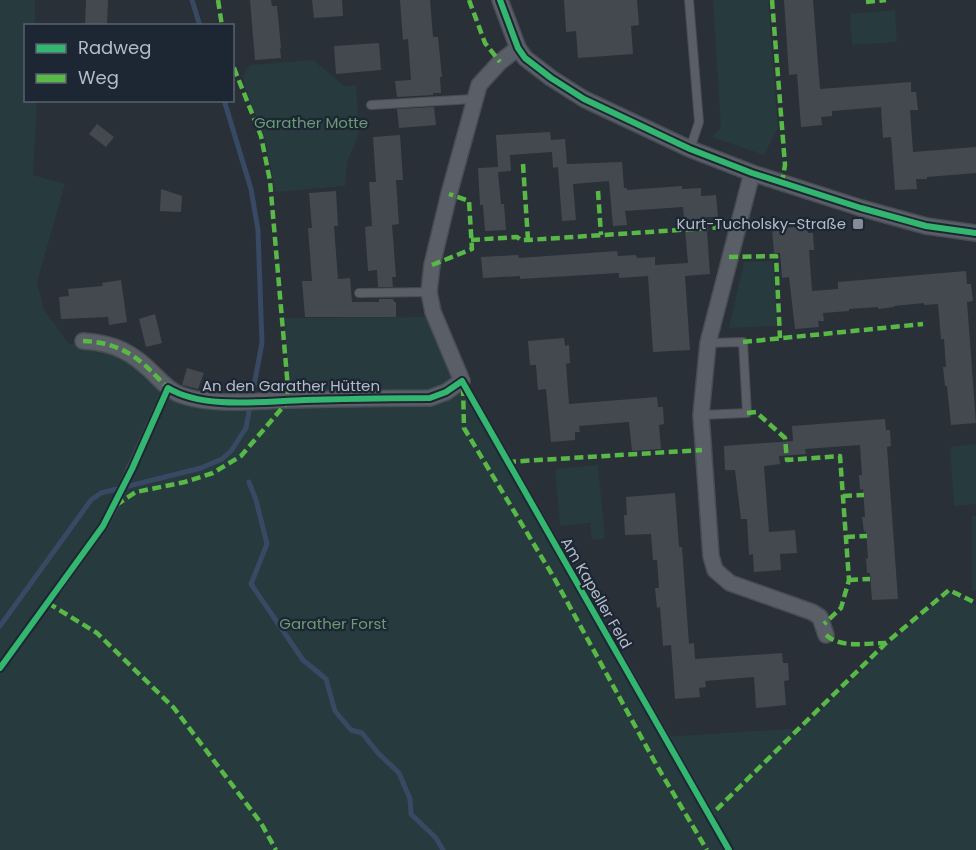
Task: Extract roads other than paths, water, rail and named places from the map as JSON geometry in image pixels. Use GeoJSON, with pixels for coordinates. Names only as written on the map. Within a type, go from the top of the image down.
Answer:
{"type":"FeatureCollection","features":[{"type":"Feature","properties":{"kind":"street"},"geometry":{"type":"LineString","coordinates":[[500,0],[518,48],[525,58],[584,99],[690,149],[752,173],[926,226],[976,233]]}},
{"type":"Feature","properties":{"kind":"street","name":"Am Kapeller Feld"},"geometry":{"type":"LineString","coordinates":[[462,381],[433,312],[429,291],[432,265],[473,99],[479,84],[500,62],[518,48]]}},
{"type":"Feature","properties":{"kind":"street"},"geometry":{"type":"LineString","coordinates":[[752,173],[708,343],[701,415],[711,556],[715,570],[730,583],[812,612],[820,617],[826,635]]}},
{"type":"Feature","properties":{"kind":"street","name":"An den Garather Hütten"},"geometry":{"type":"LineString","coordinates":[[83,341],[102,342],[119,347],[133,356],[168,388],[180,395],[200,400],[430,398],[446,392],[462,381]]}},
{"type":"Feature","properties":{"kind":"lane"},"geometry":{"type":"LineString","coordinates":[[689,0],[699,122],[690,149]]}},
{"type":"Feature","properties":{"kind":"lane"},"geometry":{"type":"LineString","coordinates":[[371,105],[473,99]]}},
{"type":"Feature","properties":{"kind":"lane"},"geometry":{"type":"LineString","coordinates":[[359,293],[429,291]]}},
{"type":"Feature","properties":{"kind":"lane"},"geometry":{"type":"LineString","coordinates":[[701,415],[747,412],[743,342],[708,343]]}},
{"type":"Feature","properties":{"kind":"lane","name":"Am Kapeller Feld"},"geometry":{"type":"LineString","coordinates":[[462,381],[710,816]]}},
{"type":"Feature","properties":{"kind":"lane"},"geometry":{"type":"LineString","coordinates":[[57,590],[103,526],[114,506],[168,388]]}},
{"type":"Feature","properties":{"kind":"waterway"},"geometry":{"type":"LineString","coordinates":[[192,0],[199,24]]}},
{"type":"Feature","properties":{"kind":"waterway"},"geometry":{"type":"LineString","coordinates":[[0,626],[91,500],[101,493],[201,468],[222,459],[231,451],[246,428],[262,343],[258,230],[251,189],[225,102]]}},
{"type":"Feature","properties":{"kind":"waterway"},"geometry":{"type":"LineString","coordinates":[[249,482],[267,544],[251,584],[303,660],[326,679],[335,711],[351,730],[362,733],[378,753],[399,773],[410,799],[411,814],[436,838],[443,850]]}},
{"type":"Feature","properties":{"kind":"place","name":"Kurt-Tucholsky-Straße"},"geometry":{"type":"Point","coordinates":[858,224]}},
{"type":"Feature","properties":{"kind":"park label","name":"Garather Motte"},"geometry":{"type":"Point","coordinates":[311,123]}},
{"type":"Feature","properties":{"kind":"park label","name":"Garather Forst"},"geometry":{"type":"Point","coordinates":[333,624]}}]}
